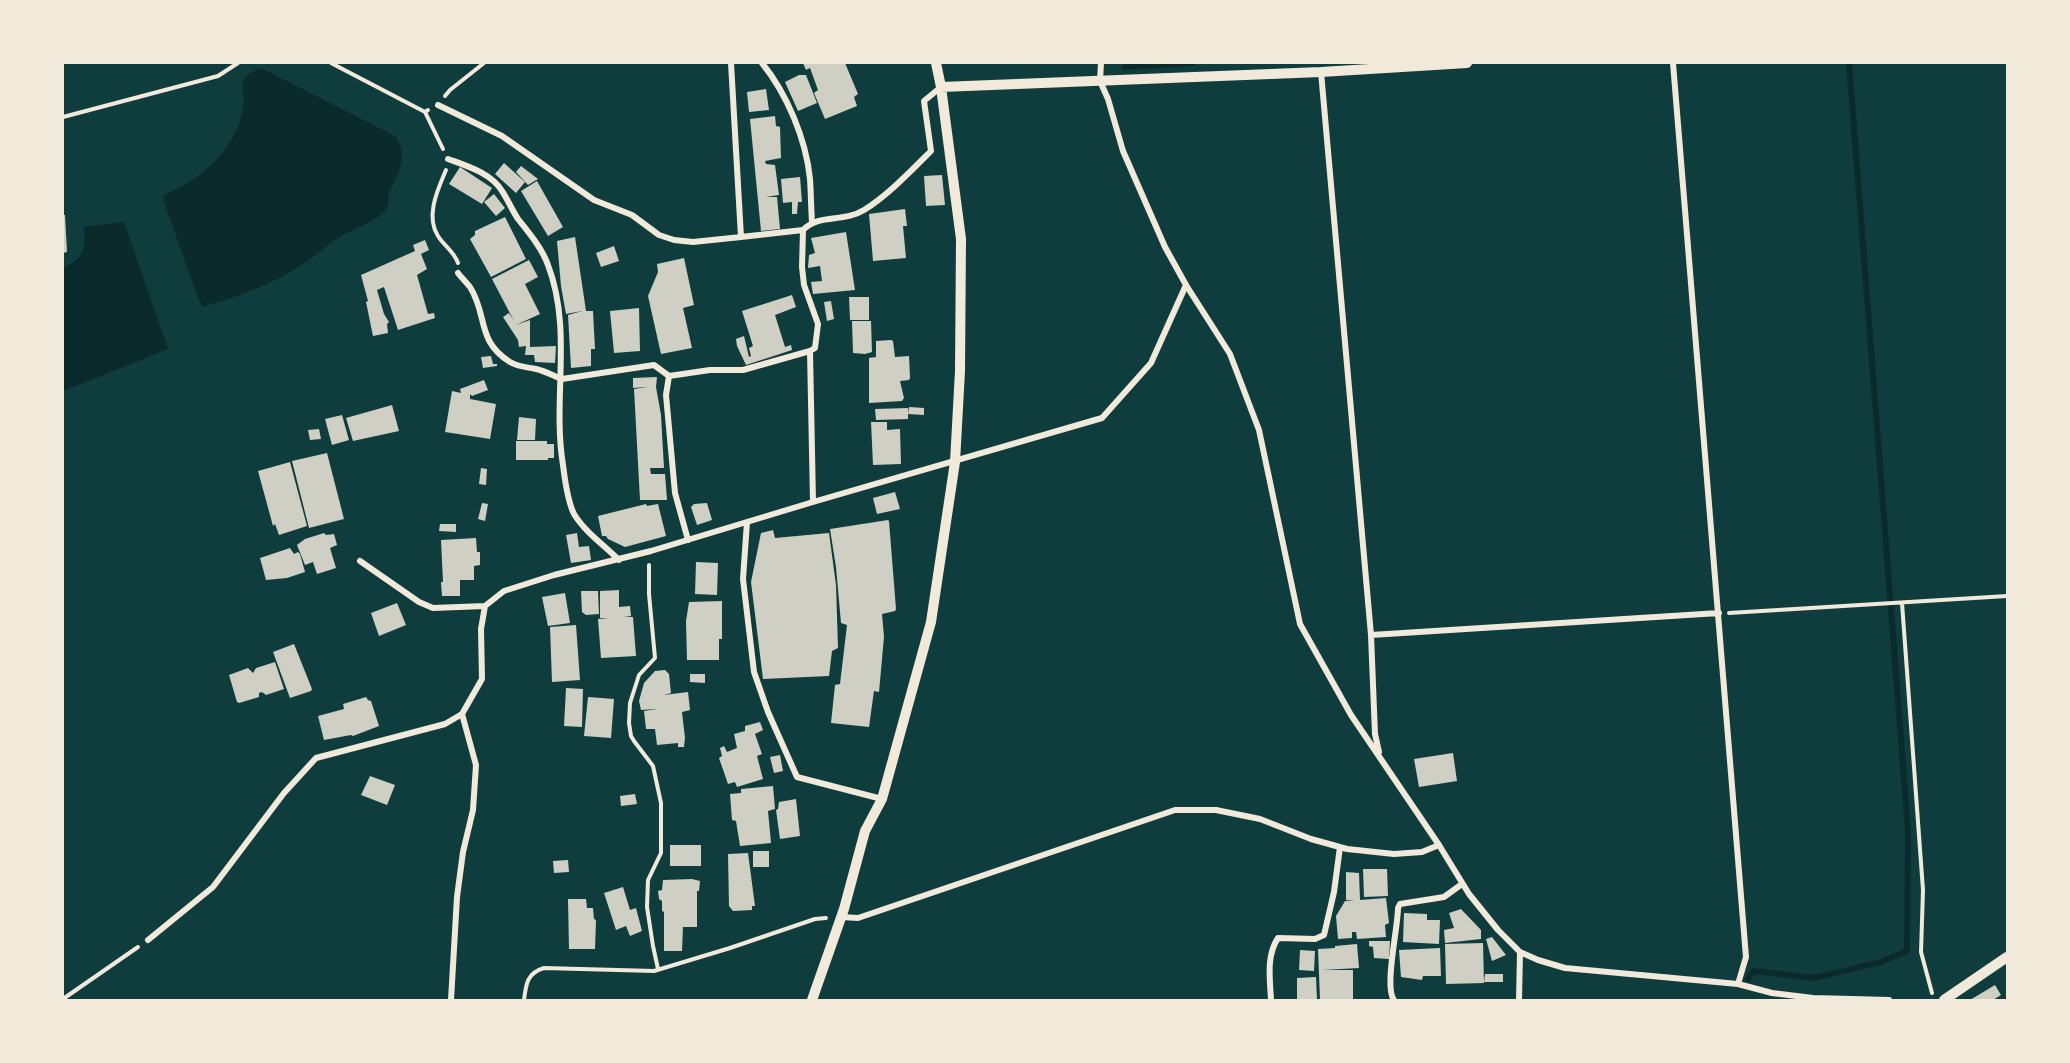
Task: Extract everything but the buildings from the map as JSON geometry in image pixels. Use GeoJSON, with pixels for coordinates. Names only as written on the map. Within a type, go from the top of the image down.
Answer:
{"type":"FeatureCollection","features":[{"type":"Feature","properties":{"kind":"street"},"geometry":{"type":"LineString","coordinates":[[731,63],[741,237]]}},
{"type":"Feature","properties":{"kind":"street"},"geometry":{"type":"LineString","coordinates":[[762,63],[774,79],[805,151],[810,179],[812,222]]}},
{"type":"Feature","properties":{"kind":"street"},"geometry":{"type":"LineString","coordinates":[[812,1000],[842,917],[865,831],[882,799],[932,622],[955,462],[960,371],[962,239],[936,63]]}},
{"type":"Feature","properties":{"kind":"street"},"geometry":{"type":"LineString","coordinates":[[1101,63],[1100,81],[1108,99],[1123,151],[1165,247],[1230,354],[1258,430],[1300,624],[1351,715],[1439,845],[1462,884],[1498,930],[1520,952],[1565,968],[1738,984],[1772,993],[1813,998],[1889,1000]]}},
{"type":"Feature","properties":{"kind":"street"},"geometry":{"type":"LineString","coordinates":[[438,105],[502,136],[594,200],[632,215],[659,235],[674,240],[693,242],[803,230],[812,222],[853,215],[864,210],[904,178],[931,151],[924,101],[941,87],[1321,72],[1467,63]]}},
{"type":"Feature","properties":{"kind":"street"},"geometry":{"type":"LineString","coordinates":[[1673,63],[1746,957],[1738,984]]}},
{"type":"Feature","properties":{"kind":"street"},"geometry":{"type":"LineString","coordinates":[[1321,72],[1371,634],[1375,734],[1380,756]]}},
{"type":"Feature","properties":{"kind":"street"},"geometry":{"type":"LineString","coordinates":[[448,159],[470,167],[497,185],[538,245],[548,264],[557,296],[561,339],[559,440],[573,512],[584,527],[619,560]]}},
{"type":"Feature","properties":{"kind":"street"},"geometry":{"type":"LineString","coordinates":[[458,273],[470,288],[489,344],[509,362],[519,366],[562,379],[654,365],[669,376],[710,370],[742,370],[814,348],[818,324],[804,285],[803,230]]}},
{"type":"Feature","properties":{"kind":"street"},"geometry":{"type":"LineString","coordinates":[[360,561],[419,602],[433,609],[485,606],[504,591],[554,575],[651,551],[1102,418],[1151,363],[1186,285]]}},
{"type":"Feature","properties":{"kind":"street"},"geometry":{"type":"LineString","coordinates":[[810,351],[813,502]]}},
{"type":"Feature","properties":{"kind":"street"},"geometry":{"type":"LineString","coordinates":[[669,376],[666,395],[675,493],[688,540]]}},
{"type":"Feature","properties":{"kind":"street"},"geometry":{"type":"LineString","coordinates":[[747,522],[743,579],[754,672],[768,712],[797,777],[882,799]]}},
{"type":"Feature","properties":{"kind":"street"},"geometry":{"type":"LineString","coordinates":[[148,940],[213,887],[284,793],[316,758],[445,724],[462,714],[482,679],[481,630],[485,606]]}},
{"type":"Feature","properties":{"kind":"street"},"geometry":{"type":"LineString","coordinates":[[1371,634],[1719,614]]}},
{"type":"Feature","properties":{"kind":"street"},"geometry":{"type":"LineString","coordinates":[[452,1000],[457,897],[463,852],[473,810],[476,765],[462,714]]}},
{"type":"Feature","properties":{"kind":"street"},"geometry":{"type":"LineString","coordinates":[[842,917],[858,918],[1175,810],[1216,810],[1260,819],[1311,839],[1340,847],[1394,854],[1422,852],[1439,845]]}},
{"type":"Feature","properties":{"kind":"street"},"geometry":{"type":"LineString","coordinates":[[1271,1000],[1272,947],[1278,938],[1315,939],[1324,935],[1334,892],[1340,847]]}},
{"type":"Feature","properties":{"kind":"street"},"geometry":{"type":"LineString","coordinates":[[1395,1000],[1392,997],[1390,982],[1400,904],[1443,897],[1462,884]]}},
{"type":"Feature","properties":{"kind":"street"},"geometry":{"type":"LineString","coordinates":[[1519,1000],[1520,952]]}},
{"type":"Feature","properties":{"kind":"street"},"geometry":{"type":"LineString","coordinates":[[1944,1000],[2007,957]]}},
{"type":"Feature","properties":{"kind":"path"},"geometry":{"type":"LineString","coordinates":[[63,117],[218,76],[238,63]]}},
{"type":"Feature","properties":{"kind":"path"},"geometry":{"type":"LineString","coordinates":[[331,63],[425,112],[448,159],[434,203],[432,219],[438,237],[458,261],[458,273]]}},
{"type":"Feature","properties":{"kind":"path"},"geometry":{"type":"LineString","coordinates":[[425,112],[438,105],[450,90],[484,63]]}},
{"type":"Feature","properties":{"kind":"path"},"geometry":{"type":"LineString","coordinates":[[651,551],[649,584],[655,658],[639,675],[630,703],[629,723],[631,736],[653,766],[661,803],[661,853],[648,880],[647,907],[652,946],[658,969]]}},
{"type":"Feature","properties":{"kind":"path"},"geometry":{"type":"LineString","coordinates":[[1719,614],[2007,596]]}},
{"type":"Feature","properties":{"kind":"path"},"geometry":{"type":"LineString","coordinates":[[1902,603],[1923,890],[1921,952],[1934,1000]]}},
{"type":"Feature","properties":{"kind":"path"},"geometry":{"type":"LineString","coordinates":[[524,1000],[526,982],[537,970],[544,968],[654,971],[815,920],[842,917]]}},
{"type":"Feature","properties":{"kind":"path"},"geometry":{"type":"LineString","coordinates":[[63,999],[148,940]]}},
{"type":"Feature","properties":{"kind":"water"},"geometry":{"type":"Polygon","coordinates":[[[261,68],[395,136],[402,151],[402,158],[388,195],[386,208],[380,215],[343,235],[302,265],[279,278],[203,307],[163,195],[189,182],[213,164],[223,152],[242,114],[244,79],[261,68]]]}},
{"type":"Feature","properties":{"kind":"water"},"geometry":{"type":"Polygon","coordinates":[[[124,222],[168,349],[63,391],[63,268],[80,256],[84,247],[84,227],[124,222]]]}},
{"type":"Feature","properties":{"kind":"waterway"},"geometry":{"type":"LineString","coordinates":[[1125,67],[1192,63]]}},
{"type":"Feature","properties":{"kind":"waterway"},"geometry":{"type":"LineString","coordinates":[[1748,979],[1754,971],[1814,978],[1881,962],[1907,951],[1908,831],[1849,63]]}}]}
